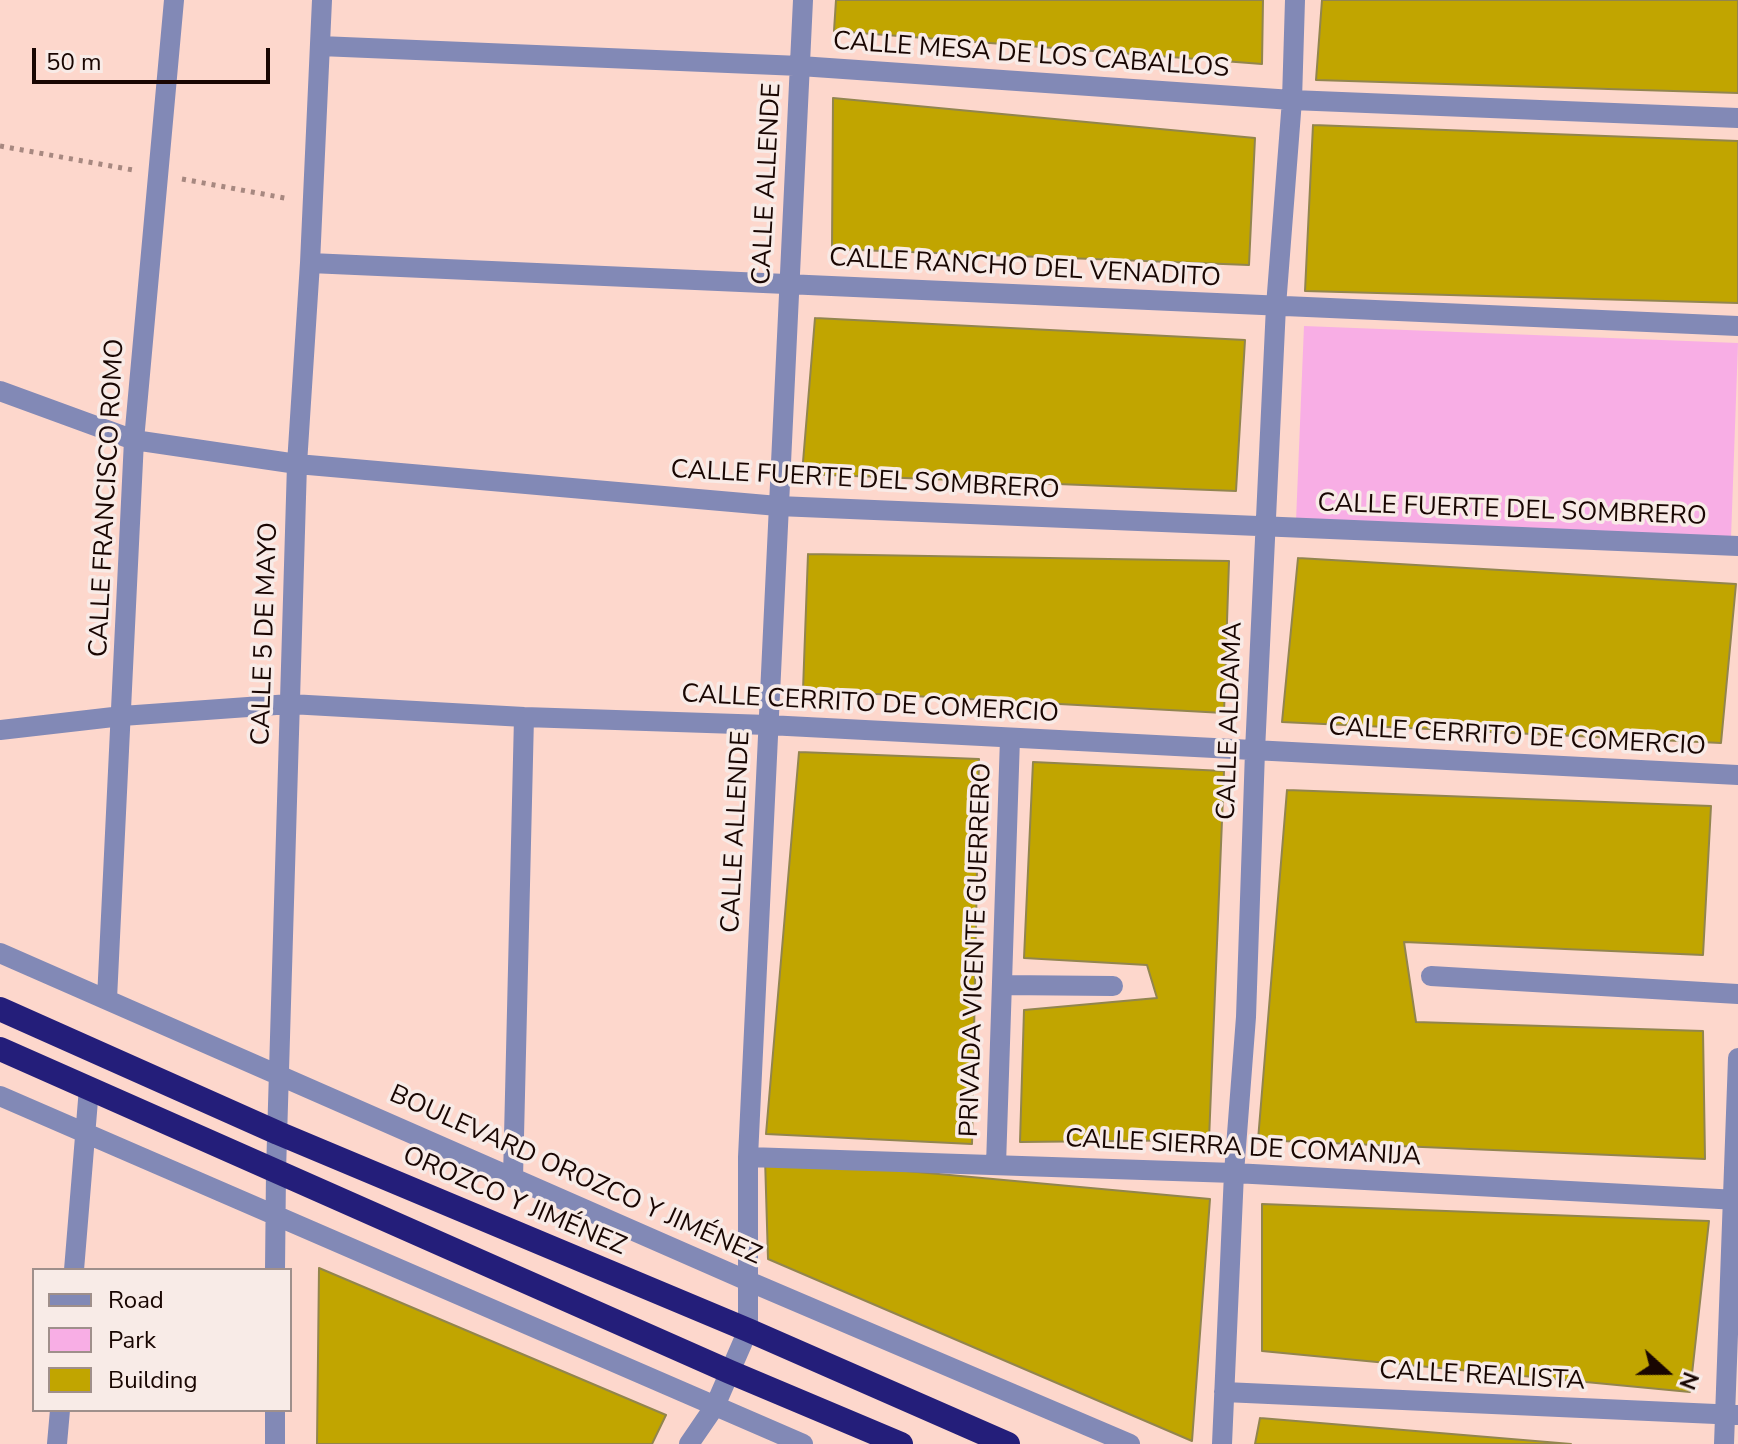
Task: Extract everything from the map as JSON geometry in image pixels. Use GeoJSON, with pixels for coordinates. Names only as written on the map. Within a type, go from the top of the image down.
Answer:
{"type":"FeatureCollection","features":[{"type":"Feature","properties":{"kind":"highway","name":"OROZCO Y JIMÉNEZ"},"geometry":{"type":"LineString","coordinates":[[0,1009],[278,1133],[748,1330],[1008,1444]]}},
{"type":"Feature","properties":{"kind":"highway"},"geometry":{"type":"LineString","coordinates":[[0,1049],[730,1372],[901,1444]]}},
{"type":"Feature","properties":{"kind":"street","name":"CALLE FRANCISCO ROMO"},"geometry":{"type":"LineString","coordinates":[[107,999],[134,440],[174,0]]}},
{"type":"Feature","properties":{"kind":"street","name":"CALLE 5 DE MAYO"},"geometry":{"type":"LineString","coordinates":[[275,1268],[297,464],[322,0]]}},
{"type":"Feature","properties":{"kind":"street","name":"CALLE ALLENDE"},"geometry":{"type":"LineString","coordinates":[[748,1330],[748,1157],[803,0]]}},
{"type":"Feature","properties":{"kind":"street","name":"CALLE ALDAMA"},"geometry":{"type":"LineString","coordinates":[[1222,1444],[1234,1173],[1246,1017],[1276,306],[1292,100],[1295,0]]}},
{"type":"Feature","properties":{"kind":"street","name":"CALLE MESA DE LOS CABALLOS"},"geometry":{"type":"LineString","coordinates":[[320,46],[800,66],[1292,100],[1738,118]]}},
{"type":"Feature","properties":{"kind":"street","name":"CALLE RANCHO DEL VENADITO"},"geometry":{"type":"LineString","coordinates":[[310,263],[1738,326]]}},
{"type":"Feature","properties":{"kind":"street","name":"CALLE FUERTE DEL SOMBRERO"},"geometry":{"type":"LineString","coordinates":[[0,391],[134,440],[297,464],[778,506],[1738,546]]}},
{"type":"Feature","properties":{"kind":"street","name":"CALLE CERRITO DE COMERCIO"},"geometry":{"type":"LineString","coordinates":[[0,730],[122,716],[290,704],[524,717],[768,725],[1738,775]]}},
{"type":"Feature","properties":{"kind":"street"},"geometry":{"type":"LineString","coordinates":[[513,1178],[524,717]]}},
{"type":"Feature","properties":{"kind":"street","name":"PRIVADA VICENTE GUERRERO"},"geometry":{"type":"LineString","coordinates":[[996,1165],[1010,738]]}},
{"type":"Feature","properties":{"kind":"street","name":"BOULEVARD OROZCO Y JIMÉNEZ"},"geometry":{"type":"LineString","coordinates":[[0,953],[748,1281],[1130,1444]]}},
{"type":"Feature","properties":{"kind":"street"},"geometry":{"type":"LineString","coordinates":[[1431,976],[1738,994]]}},
{"type":"Feature","properties":{"kind":"street"},"geometry":{"type":"LineString","coordinates":[[1002,985],[1113,986]]}},
{"type":"Feature","properties":{"kind":"street"},"geometry":{"type":"LineString","coordinates":[[1724,1444],[1732,1415],[1738,1058]]}},
{"type":"Feature","properties":{"kind":"street"},"geometry":{"type":"LineString","coordinates":[[74,1268],[89,1088]]}},
{"type":"Feature","properties":{"kind":"street"},"geometry":{"type":"LineString","coordinates":[[0,1096],[803,1444]]}},
{"type":"Feature","properties":{"kind":"street","name":"CALLE SIERRA DE COMANIJA"},"geometry":{"type":"LineString","coordinates":[[748,1157],[1234,1173],[1736,1200]]}},
{"type":"Feature","properties":{"kind":"street"},"geometry":{"type":"LineString","coordinates":[[689,1444],[715,1406],[748,1330]]}},
{"type":"Feature","properties":{"kind":"street","name":"CALLE REALISTA"},"geometry":{"type":"LineString","coordinates":[[1224,1392],[1732,1415]]}},
{"type":"Feature","properties":{"kind":"street"},"geometry":{"type":"LineString","coordinates":[[57,1444],[60,1412]]}},
{"type":"Feature","properties":{"kind":"street"},"geometry":{"type":"LineString","coordinates":[[275,1412],[275,1444]]}},
{"type":"Feature","properties":{"kind":"green space"},"geometry":{"type":"Polygon","coordinates":[[[1304,326],[1738,343],[1731,538],[1296,521],[1304,326]]]}},
{"type":"Feature","properties":{"kind":"building"},"geometry":{"type":"Polygon","coordinates":[[[836,0],[1263,0],[1262,64],[834,31],[836,0]]]}},
{"type":"Feature","properties":{"kind":"building"},"geometry":{"type":"Polygon","coordinates":[[[1322,0],[1738,0],[1738,93],[1316,80],[1322,0]]]}},
{"type":"Feature","properties":{"kind":"building"},"geometry":{"type":"Polygon","coordinates":[[[833,98],[1255,138],[1249,265],[832,249],[833,98]]]}},
{"type":"Feature","properties":{"kind":"building"},"geometry":{"type":"Polygon","coordinates":[[[1313,125],[1738,141],[1738,303],[1305,291],[1313,125]]]}},
{"type":"Feature","properties":{"kind":"building"},"geometry":{"type":"Polygon","coordinates":[[[815,318],[1245,340],[1236,491],[802,474],[815,318]]]}},
{"type":"Feature","properties":{"kind":"building"},"geometry":{"type":"Polygon","coordinates":[[[808,554],[1229,561],[1224,713],[803,690],[808,554]]]}},
{"type":"Feature","properties":{"kind":"building"},"geometry":{"type":"Polygon","coordinates":[[[1298,558],[1736,584],[1721,743],[1282,722],[1298,558]]]}},
{"type":"Feature","properties":{"kind":"building"},"geometry":{"type":"Polygon","coordinates":[[[799,752],[979,759],[972,1144],[766,1134],[799,752]]]}},
{"type":"Feature","properties":{"kind":"building"},"geometry":{"type":"Polygon","coordinates":[[[1033,762],[1224,771],[1209,1140],[1020,1142],[1024,1010],[1157,998],[1147,965],[1024,958],[1033,762]]]}},
{"type":"Feature","properties":{"kind":"building"},"geometry":{"type":"Polygon","coordinates":[[[1287,790],[1711,806],[1703,955],[1404,942],[1416,1022],[1703,1031],[1705,1159],[1258,1140],[1287,790]]]}},
{"type":"Feature","properties":{"kind":"building"},"geometry":{"type":"Polygon","coordinates":[[[765,1158],[1210,1199],[1192,1441],[768,1259],[765,1158]]]}},
{"type":"Feature","properties":{"kind":"building"},"geometry":{"type":"Polygon","coordinates":[[[1262,1204],[1709,1221],[1690,1392],[1262,1351],[1262,1204]]]}},
{"type":"Feature","properties":{"kind":"building"},"geometry":{"type":"Polygon","coordinates":[[[319,1268],[666,1415],[652,1444],[317,1444],[319,1268]]]}},
{"type":"Feature","properties":{"kind":"building"},"geometry":{"type":"Polygon","coordinates":[[[1260,1418],[1571,1444],[1255,1444],[1260,1418]]]}}]}
